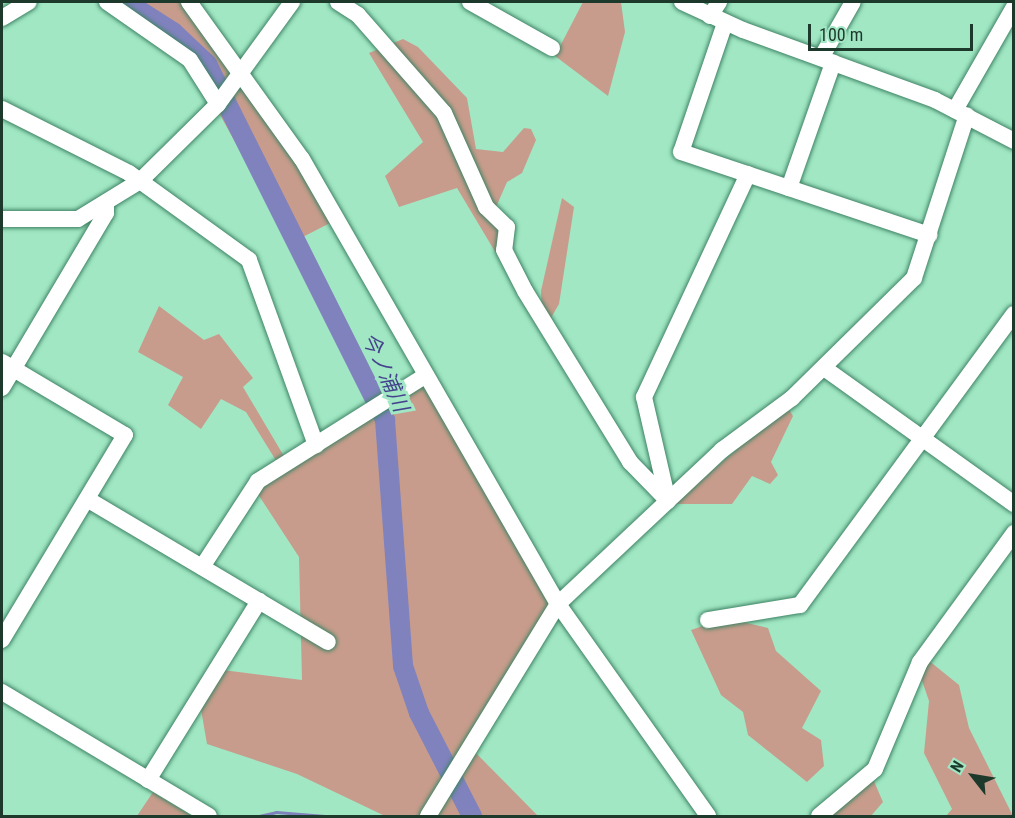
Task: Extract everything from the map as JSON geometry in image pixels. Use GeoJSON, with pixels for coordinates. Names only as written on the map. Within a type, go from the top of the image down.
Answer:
{"type":"FeatureCollection","features":[{"type":"Feature","properties":{"kind":"street"},"geometry":{"type":"LineString","coordinates":[[2,18],[29,2]]}},
{"type":"Feature","properties":{"kind":"street"},"geometry":{"type":"LineString","coordinates":[[107,2],[190,60],[218,104]]}},
{"type":"Feature","properties":{"kind":"street"},"geometry":{"type":"LineString","coordinates":[[189,2],[302,159],[558,604],[708,816]]}},
{"type":"Feature","properties":{"kind":"street"},"geometry":{"type":"LineString","coordinates":[[2,219],[65,222],[106,204],[140,181],[218,104],[292,2]]}},
{"type":"Feature","properties":{"kind":"street"},"geometry":{"type":"LineString","coordinates":[[338,2],[358,15],[444,113],[486,207],[507,227],[504,250],[525,291],[630,462],[668,501]]}},
{"type":"Feature","properties":{"kind":"street"},"geometry":{"type":"LineString","coordinates":[[470,2],[552,48]]}},
{"type":"Feature","properties":{"kind":"street"},"geometry":{"type":"LineString","coordinates":[[682,2],[718,13],[827,60],[961,112],[1014,141]]}},
{"type":"Feature","properties":{"kind":"street"},"geometry":{"type":"LineString","coordinates":[[789,188],[827,60],[853,2]]}},
{"type":"Feature","properties":{"kind":"street"},"geometry":{"type":"LineString","coordinates":[[428,816],[558,604],[668,501],[824,368],[914,278],[929,235],[961,112],[1014,7]]}},
{"type":"Feature","properties":{"kind":"street"},"geometry":{"type":"LineString","coordinates":[[718,13],[681,152],[929,235]]}},
{"type":"Feature","properties":{"kind":"street"},"geometry":{"type":"LineString","coordinates":[[2,109],[140,181],[249,260],[316,445]]}},
{"type":"Feature","properties":{"kind":"street"},"geometry":{"type":"LineString","coordinates":[[668,501],[644,398],[748,174]]}},
{"type":"Feature","properties":{"kind":"street"},"geometry":{"type":"LineString","coordinates":[[2,388],[7,365],[106,213],[106,204]]}},
{"type":"Feature","properties":{"kind":"street"},"geometry":{"type":"LineString","coordinates":[[708,620],[800,605],[925,440],[1014,314]]}},
{"type":"Feature","properties":{"kind":"street"},"geometry":{"type":"LineString","coordinates":[[2,640],[125,435],[7,365]]}},
{"type":"Feature","properties":{"kind":"street"},"geometry":{"type":"LineString","coordinates":[[824,368],[1014,504]]}},
{"type":"Feature","properties":{"kind":"street"},"geometry":{"type":"LineString","coordinates":[[202,567],[258,481],[425,376]]}},
{"type":"Feature","properties":{"kind":"street"},"geometry":{"type":"LineString","coordinates":[[87,499],[328,642]]}},
{"type":"Feature","properties":{"kind":"street"},"geometry":{"type":"LineString","coordinates":[[819,816],[874,769],[920,662],[1014,533]]}},
{"type":"Feature","properties":{"kind":"street"},"geometry":{"type":"LineString","coordinates":[[148,780],[259,601]]}},
{"type":"Feature","properties":{"kind":"street"},"geometry":{"type":"LineString","coordinates":[[2,692],[209,816]]}},
{"type":"Feature","properties":{"kind":"shaded area"},"geometry":{"type":"Polygon","coordinates":[[[107,2],[188,2],[336,220],[291,243],[189,59],[107,2]]]}},
{"type":"Feature","properties":{"kind":"shaded area"},"geometry":{"type":"Polygon","coordinates":[[[583,2],[621,2],[625,32],[608,96],[555,56],[583,2]]]}},
{"type":"Feature","properties":{"kind":"shaded area"},"geometry":{"type":"Polygon","coordinates":[[[403,39],[418,47],[467,98],[476,149],[503,152],[524,128],[531,129],[536,140],[522,173],[507,182],[493,214],[518,290],[457,188],[399,207],[385,176],[423,142],[369,53],[403,39]]]}},
{"type":"Feature","properties":{"kind":"shaded area"},"geometry":{"type":"Polygon","coordinates":[[[562,198],[574,207],[559,304],[548,323],[542,312],[541,291],[562,198]]]}},
{"type":"Feature","properties":{"kind":"shaded area"},"geometry":{"type":"Polygon","coordinates":[[[159,306],[204,340],[219,334],[253,378],[243,387],[288,463],[425,376],[558,604],[470,747],[538,816],[385,816],[297,774],[207,744],[199,698],[223,670],[302,680],[299,557],[254,488],[280,467],[246,412],[221,399],[201,429],[168,405],[183,377],[138,352],[159,306]]]}},
{"type":"Feature","properties":{"kind":"shaded area"},"geometry":{"type":"Polygon","coordinates":[[[787,406],[793,416],[771,462],[778,475],[770,484],[752,476],[732,504],[673,504],[787,406]]]}},
{"type":"Feature","properties":{"kind":"shaded area"},"geometry":{"type":"Polygon","coordinates":[[[726,618],[768,628],[776,651],[821,691],[802,728],[821,740],[824,766],[807,782],[748,735],[743,712],[721,695],[691,630],[726,618]]]}},
{"type":"Feature","properties":{"kind":"shaded area"},"geometry":{"type":"Polygon","coordinates":[[[928,660],[959,685],[969,728],[1013,816],[946,816],[952,809],[924,753],[929,701],[920,675],[928,660]]]}},
{"type":"Feature","properties":{"kind":"shaded area"},"geometry":{"type":"Polygon","coordinates":[[[873,779],[883,802],[871,816],[829,816],[873,779]]]}},
{"type":"Feature","properties":{"kind":"shaded area"},"geometry":{"type":"Polygon","coordinates":[[[153,792],[192,816],[137,816],[153,792]]]}},
{"type":"Feature","properties":{"kind":"waterway","name":"今ノ浦川"},"geometry":{"type":"LineString","coordinates":[[126,2],[173,32],[207,64],[385,420],[403,666],[419,713],[472,816]]}},
{"type":"Feature","properties":{"kind":"waterway"},"geometry":{"type":"LineString","coordinates":[[259,816],[276,812],[325,816]]}}]}
